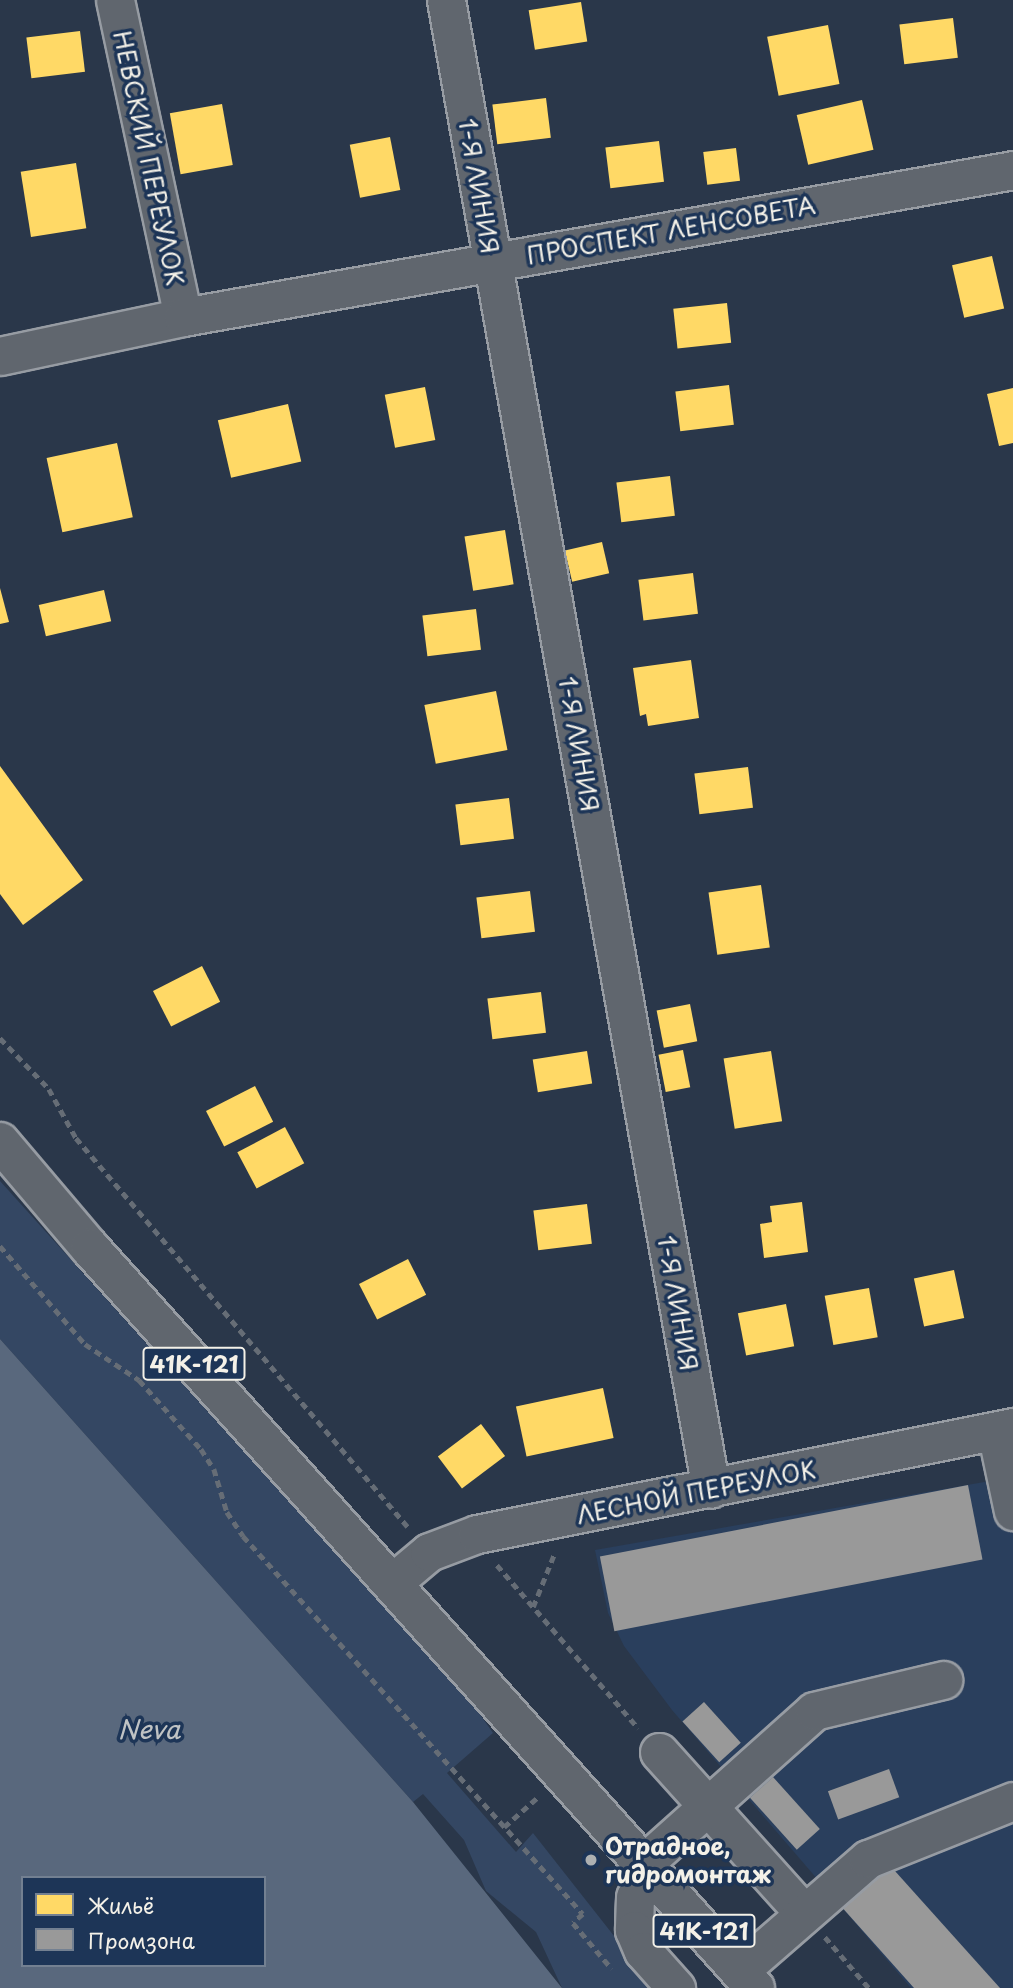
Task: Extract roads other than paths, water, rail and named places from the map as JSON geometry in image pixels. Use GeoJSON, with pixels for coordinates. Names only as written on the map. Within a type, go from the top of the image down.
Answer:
{"type":"FeatureCollection","features":[{"type":"Feature","properties":{"kind":"main road","name":"41К-121"},"geometry":{"type":"LineString","coordinates":[[0,1142],[747,1979]]}},
{"type":"Feature","properties":{"kind":"street","name":"НЕВСКИЙ ПЕРЕУЛОК"},"geometry":{"type":"LineString","coordinates":[[115,0],[183,317]]}},
{"type":"Feature","properties":{"kind":"street","name":"1-Я ЛИНИЯ"},"geometry":{"type":"LineString","coordinates":[[446,0],[712,1489]]}},
{"type":"Feature","properties":{"kind":"street","name":"ПРОСПЕКТ ЛЕНСОВЕТА"},"geometry":{"type":"LineString","coordinates":[[0,356],[183,317],[1013,170]]}},
{"type":"Feature","properties":{"kind":"street","name":"ЛЕСНОЙ ПЕРЕУЛОК"},"geometry":{"type":"LineString","coordinates":[[392,1583],[429,1552],[477,1534],[584,1515],[1005,1429]]}},
{"type":"Feature","properties":{"kind":"street"},"geometry":{"type":"LineString","coordinates":[[1005,1429],[1013,1511]]}},
{"type":"Feature","properties":{"kind":"street"},"geometry":{"type":"LineString","coordinates":[[676,1988],[643,1951],[634,1930],[635,1897],[648,1869],[706,1805],[814,1711],[943,1680]]}},
{"type":"Feature","properties":{"kind":"street"},"geometry":{"type":"LineString","coordinates":[[659,1752],[804,1913]]}},
{"type":"Feature","properties":{"kind":"street"},"geometry":{"type":"LineString","coordinates":[[747,1979],[804,1913],[868,1859],[1013,1801]]}},
{"type":"Feature","properties":{"kind":"water","name":"Neva"},"geometry":{"type":"Polygon","coordinates":[[[0,1339],[413,1802],[562,1988],[0,1988],[0,1339]]]}},
{"type":"Feature","properties":{"kind":"place","name":"Отрадное, гидромонтаж"},"geometry":{"type":"Point","coordinates":[591,1860]}}]}
